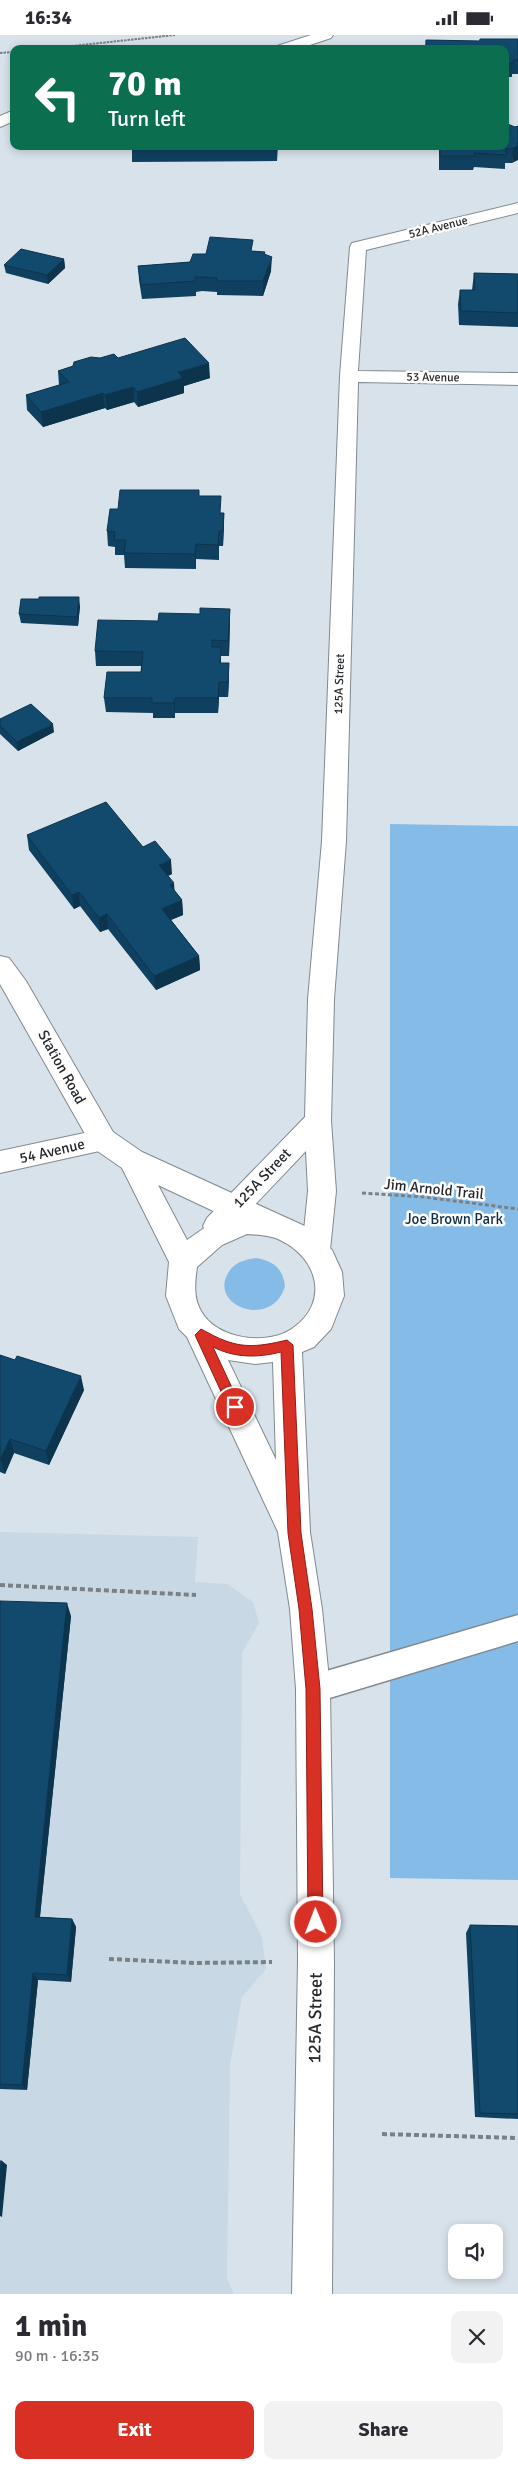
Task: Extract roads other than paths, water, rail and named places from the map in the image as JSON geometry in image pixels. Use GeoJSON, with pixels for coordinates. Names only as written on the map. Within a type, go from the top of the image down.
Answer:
{"type":"FeatureCollection","features":[{"type":"Feature","properties":{"kind":"street"},"geometry":{"type":"LineString","coordinates":[[295,45],[326,35]]}},
{"type":"Feature","properties":{"kind":"street","name":"52A Avenue"},"geometry":{"type":"LineString","coordinates":[[358,247],[518,208]]}},
{"type":"Feature","properties":{"kind":"street","name":"125A Street"},"geometry":{"type":"LineString","coordinates":[[316,1251],[322,1191],[318,1121],[320,999],[334,841],[349,376],[358,247]]}},
{"type":"Feature","properties":{"kind":"street","name":"53 Avenue"},"geometry":{"type":"LineString","coordinates":[[349,376],[518,379]]}},
{"type":"Feature","properties":{"kind":"street","name":"Station Road"},"geometry":{"type":"LineString","coordinates":[[0,965],[17,987],[103,1140],[132,1160],[271,1224]]}},
{"type":"Feature","properties":{"kind":"street","name":"125A Street"},"geometry":{"type":"LineString","coordinates":[[208,1237],[234,1207],[318,1121]]}},
{"type":"Feature","properties":{"kind":"street","name":"54 Avenue"},"geometry":{"type":"LineString","coordinates":[[0,1162],[103,1140]]}},
{"type":"Feature","properties":{"kind":"street","name":"Station Road"},"geometry":{"type":"LineString","coordinates":[[132,1160],[183,1262]]}},
{"type":"Feature","properties":{"kind":"street"},"geometry":{"type":"LineString","coordinates":[[247,1222],[271,1224],[298,1234],[316,1251],[326,1265],[330,1285],[328,1303],[319,1322],[304,1336],[287,1345],[263,1351],[242,1351],[222,1345],[201,1335],[188,1317],[181,1296],[183,1262],[208,1237],[228,1226],[247,1222]]}},
{"type":"Feature","properties":{"kind":"street","name":"125A Street"},"geometry":{"type":"LineString","coordinates":[[201,1335],[294,1533]]}},
{"type":"Feature","properties":{"kind":"street","name":"125A Street"},"geometry":{"type":"LineString","coordinates":[[287,1345],[294,1533],[306,1609],[313,1689],[316,1961],[312,2294]]}},
{"type":"Feature","properties":{"kind":"lane"},"geometry":{"type":"LineString","coordinates":[[313,1689],[518,1628]]}},
{"type":"Feature","properties":{"kind":"park label","name":"Joe Brown Park"},"geometry":{"type":"Point","coordinates":[454,1219]}}]}
